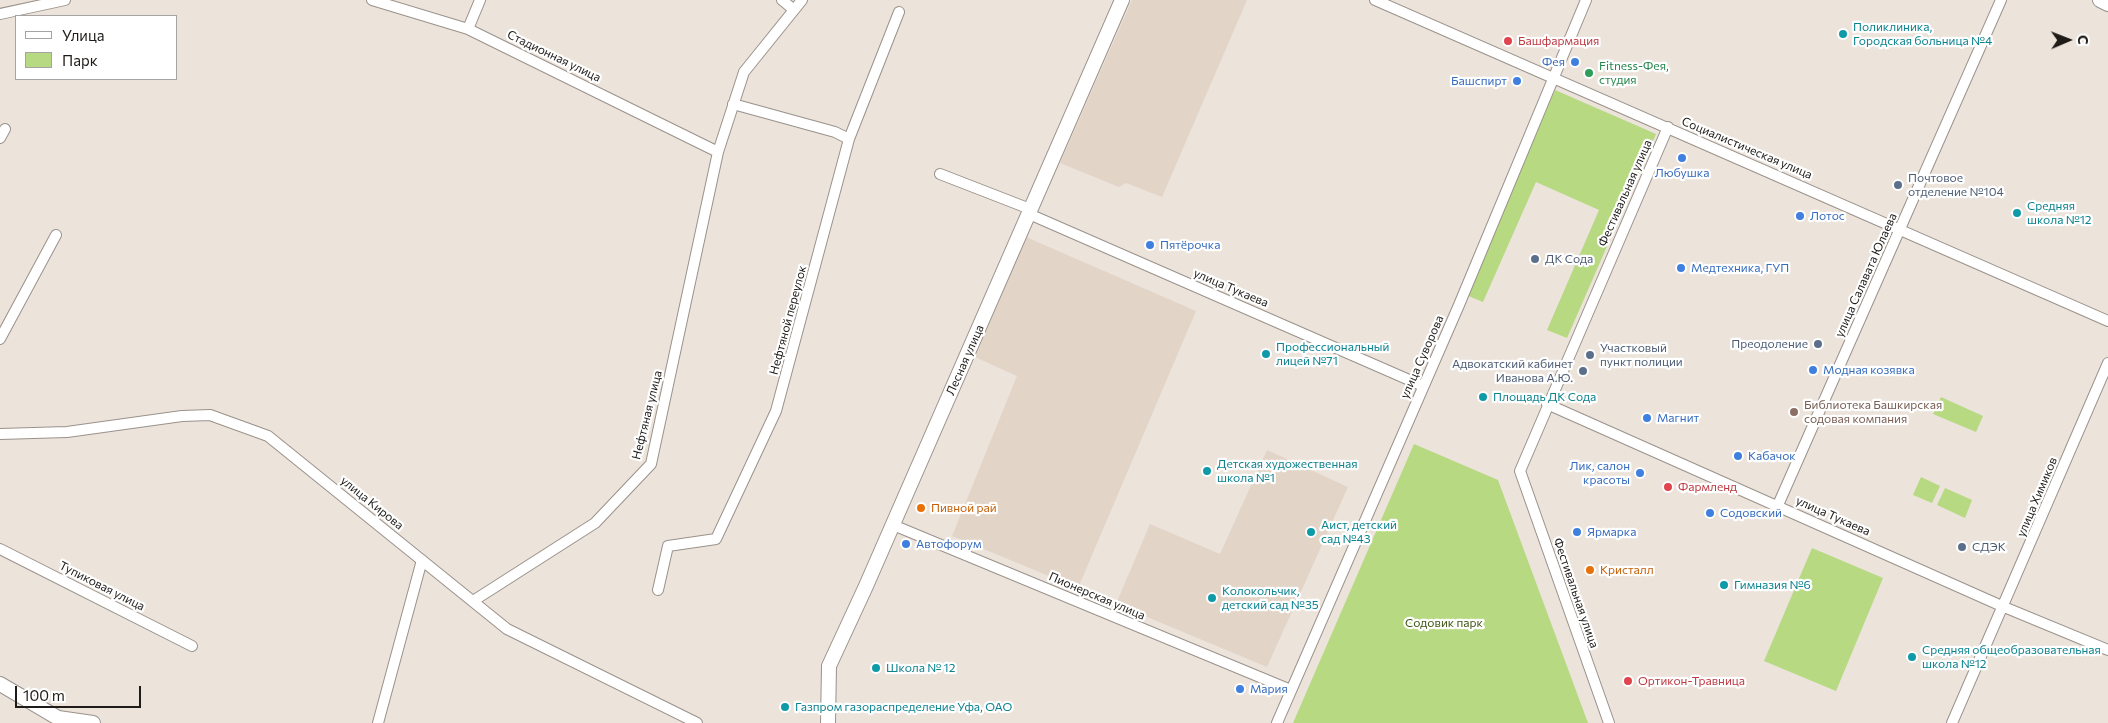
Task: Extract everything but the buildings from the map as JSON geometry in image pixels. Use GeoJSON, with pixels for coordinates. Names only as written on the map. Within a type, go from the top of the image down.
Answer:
{"type":"FeatureCollection","features":[{"type":"Feature","properties":{"kind":"main road","name":"Лесная улица"},"geometry":{"type":"LineString","coordinates":[[828,723],[829,666],[893,525],[1122,0]]}},
{"type":"Feature","properties":{"kind":"main road"},"geometry":{"type":"LineString","coordinates":[[2100,0],[2108,4]]}},
{"type":"Feature","properties":{"kind":"main road"},"geometry":{"type":"LineString","coordinates":[[0,684],[58,718],[94,723]]}},
{"type":"Feature","properties":{"kind":"street"},"geometry":{"type":"LineString","coordinates":[[0,14],[64,0]]}},
{"type":"Feature","properties":{"kind":"street","name":"Стадионная улица"},"geometry":{"type":"LineString","coordinates":[[372,0],[468,29],[718,152]]}},
{"type":"Feature","properties":{"kind":"street"},"geometry":{"type":"LineString","coordinates":[[468,29],[480,0]]}},
{"type":"Feature","properties":{"kind":"street"},"geometry":{"type":"LineString","coordinates":[[782,0],[794,10]]}},
{"type":"Feature","properties":{"kind":"street","name":"Нефтяная улица"},"geometry":{"type":"LineString","coordinates":[[473,601],[595,523],[651,464],[718,152],[744,72],[802,0]]}},
{"type":"Feature","properties":{"kind":"street","name":"Социалистическая улица"},"geometry":{"type":"LineString","coordinates":[[1375,0],[1900,228],[2108,321]]}},
{"type":"Feature","properties":{"kind":"street","name":"улица Суворова"},"geometry":{"type":"LineString","coordinates":[[1277,723],[1555,79],[1586,0]]}},
{"type":"Feature","properties":{"kind":"street","name":"улица Салавата Юлаева"},"geometry":{"type":"LineString","coordinates":[[1778,505],[2002,0]]}},
{"type":"Feature","properties":{"kind":"street","name":"Нефтяной переулок"},"geometry":{"type":"LineString","coordinates":[[658,590],[668,546],[716,539],[776,412],[849,139],[899,12]]}},
{"type":"Feature","properties":{"kind":"street"},"geometry":{"type":"LineString","coordinates":[[734,104],[835,132],[849,139]]}},
{"type":"Feature","properties":{"kind":"street","name":"Фестивальная улица"},"geometry":{"type":"LineString","coordinates":[[1609,723],[1520,471],[1668,127]]}},
{"type":"Feature","properties":{"kind":"street","name":"улица Тукаева"},"geometry":{"type":"LineString","coordinates":[[940,174],[1025,208],[1029,214],[1423,386]]}},
{"type":"Feature","properties":{"kind":"street"},"geometry":{"type":"LineString","coordinates":[[0,339],[56,235]]}},
{"type":"Feature","properties":{"kind":"street","name":"улица Химиков"},"geometry":{"type":"LineString","coordinates":[[1952,723],[2004,607],[2108,363]]}},
{"type":"Feature","properties":{"kind":"street","name":"улица Тукаева"},"geometry":{"type":"LineString","coordinates":[[1548,404],[2004,607],[2108,650]]}},
{"type":"Feature","properties":{"kind":"street","name":"улица Кирова"},"geometry":{"type":"LineString","coordinates":[[0,434],[67,432],[182,416],[210,415],[268,436],[507,628],[697,723]]}},
{"type":"Feature","properties":{"kind":"street","name":"Пионерская улица"},"geometry":{"type":"LineString","coordinates":[[893,525],[1291,690]]}},
{"type":"Feature","properties":{"kind":"street","name":"Тупиковая улица"},"geometry":{"type":"LineString","coordinates":[[0,549],[192,646]]}},
{"type":"Feature","properties":{"kind":"street"},"geometry":{"type":"LineString","coordinates":[[378,723],[422,560]]}},
{"type":"Feature","properties":{"kind":"shaded area"},"geometry":{"type":"Polygon","coordinates":[[[1132,0],[1247,0],[1162,197],[1126,183],[1119,187],[1060,163],[1132,0]]]}},
{"type":"Feature","properties":{"kind":"shaded area"},"geometry":{"type":"Polygon","coordinates":[[[1026,237],[1196,311],[1078,588],[952,536],[1017,376],[975,357],[1026,237]]]}},
{"type":"Feature","properties":{"kind":"shaded area"},"geometry":{"type":"Polygon","coordinates":[[[1267,450],[1348,487],[1267,667],[1116,604],[1150,524],[1220,554],[1267,450]]]}},
{"type":"Feature","properties":{"kind":"green space"},"geometry":{"type":"Polygon","coordinates":[[[1555,90],[1656,134],[1567,338],[1547,330],[1599,210],[1536,182],[1483,302],[1466,295],[1555,90]]]}},
{"type":"Feature","properties":{"kind":"green space"},"geometry":{"type":"Polygon","coordinates":[[[1941,397],[1983,416],[1976,432],[1933,414],[1941,397]]]}},
{"type":"Feature","properties":{"kind":"green space","name":"Содовик парк"},"geometry":{"type":"Polygon","coordinates":[[[1414,444],[1498,480],[1588,723],[1293,723],[1414,444]]]}},
{"type":"Feature","properties":{"kind":"green space"},"geometry":{"type":"Polygon","coordinates":[[[1921,477],[1940,486],[1932,503],[1913,495],[1921,477]]]}},
{"type":"Feature","properties":{"kind":"green space"},"geometry":{"type":"Polygon","coordinates":[[[1945,488],[1972,500],[1965,518],[1937,505],[1945,488]]]}},
{"type":"Feature","properties":{"kind":"green space"},"geometry":{"type":"Polygon","coordinates":[[[1812,548],[1883,578],[1836,691],[1764,661],[1812,548]]]}},
{"type":"Feature","properties":{"kind":"place","name":"Поликлиника, Городская больница №4"},"geometry":{"type":"Point","coordinates":[1843,34]}},
{"type":"Feature","properties":{"kind":"place","name":"Башфармация"},"geometry":{"type":"Point","coordinates":[1508,41]}},
{"type":"Feature","properties":{"kind":"place","name":"Фея"},"geometry":{"type":"Point","coordinates":[1575,62]}},
{"type":"Feature","properties":{"kind":"place","name":"Fitness-Фея, студия"},"geometry":{"type":"Point","coordinates":[1589,73]}},
{"type":"Feature","properties":{"kind":"place","name":"Башспирт"},"geometry":{"type":"Point","coordinates":[1517,81]}},
{"type":"Feature","properties":{"kind":"place","name":"Любушка"},"geometry":{"type":"Point","coordinates":[1682,158]}},
{"type":"Feature","properties":{"kind":"place","name":"Почтовое отделение №104"},"geometry":{"type":"Point","coordinates":[1898,185]}},
{"type":"Feature","properties":{"kind":"place","name":"Средняя школа №12"},"geometry":{"type":"Point","coordinates":[2017,213]}},
{"type":"Feature","properties":{"kind":"place","name":"Лотос"},"geometry":{"type":"Point","coordinates":[1800,216]}},
{"type":"Feature","properties":{"kind":"place","name":"Пятёрочка"},"geometry":{"type":"Point","coordinates":[1150,245]}},
{"type":"Feature","properties":{"kind":"place","name":"ДК Сода"},"geometry":{"type":"Point","coordinates":[1535,259]}},
{"type":"Feature","properties":{"kind":"place","name":"Медтехника, ГУП"},"geometry":{"type":"Point","coordinates":[1681,268]}},
{"type":"Feature","properties":{"kind":"place","name":"Преодоление"},"geometry":{"type":"Point","coordinates":[1818,344]}},
{"type":"Feature","properties":{"kind":"place","name":"Профессиональный лицей №71"},"geometry":{"type":"Point","coordinates":[1266,354]}},
{"type":"Feature","properties":{"kind":"place","name":"Участковый пункт полиции"},"geometry":{"type":"Point","coordinates":[1590,355]}},
{"type":"Feature","properties":{"kind":"place","name":"Модная козявка"},"geometry":{"type":"Point","coordinates":[1813,370]}},
{"type":"Feature","properties":{"kind":"place","name":"Адвокатский кабинет Иванова А.Ю."},"geometry":{"type":"Point","coordinates":[1583,371]}},
{"type":"Feature","properties":{"kind":"place","name":"Площадь ДК Сода"},"geometry":{"type":"Point","coordinates":[1483,397]}},
{"type":"Feature","properties":{"kind":"place","name":"Библиотека Башкирская содовая компания"},"geometry":{"type":"Point","coordinates":[1794,412]}},
{"type":"Feature","properties":{"kind":"place","name":"Магнит"},"geometry":{"type":"Point","coordinates":[1647,418]}},
{"type":"Feature","properties":{"kind":"place","name":"Кабачок"},"geometry":{"type":"Point","coordinates":[1738,456]}},
{"type":"Feature","properties":{"kind":"place","name":"Детская художественная школа №1"},"geometry":{"type":"Point","coordinates":[1207,471]}},
{"type":"Feature","properties":{"kind":"place","name":"Лик, салон красоты"},"geometry":{"type":"Point","coordinates":[1640,473]}},
{"type":"Feature","properties":{"kind":"place","name":"Фармленд"},"geometry":{"type":"Point","coordinates":[1668,487]}},
{"type":"Feature","properties":{"kind":"place","name":"Пивной рай"},"geometry":{"type":"Point","coordinates":[921,508]}},
{"type":"Feature","properties":{"kind":"place","name":"Содовский"},"geometry":{"type":"Point","coordinates":[1710,513]}},
{"type":"Feature","properties":{"kind":"place","name":"Аист, детский сад №43"},"geometry":{"type":"Point","coordinates":[1311,532]}},
{"type":"Feature","properties":{"kind":"place","name":"Ярмарка"},"geometry":{"type":"Point","coordinates":[1577,532]}},
{"type":"Feature","properties":{"kind":"place","name":"Автофорум"},"geometry":{"type":"Point","coordinates":[906,544]}},
{"type":"Feature","properties":{"kind":"place","name":"СДЭК"},"geometry":{"type":"Point","coordinates":[1962,547]}},
{"type":"Feature","properties":{"kind":"place","name":"Кристалл"},"geometry":{"type":"Point","coordinates":[1590,570]}},
{"type":"Feature","properties":{"kind":"place","name":"Гимназия №6"},"geometry":{"type":"Point","coordinates":[1724,585]}},
{"type":"Feature","properties":{"kind":"place","name":"Колокольчик, детский сад №35"},"geometry":{"type":"Point","coordinates":[1212,598]}},
{"type":"Feature","properties":{"kind":"place","name":"Средняя общеобразовательная школа №12"},"geometry":{"type":"Point","coordinates":[1912,657]}},
{"type":"Feature","properties":{"kind":"place","name":"Школа № 12"},"geometry":{"type":"Point","coordinates":[876,668]}},
{"type":"Feature","properties":{"kind":"place","name":"Ортикон-Травница"},"geometry":{"type":"Point","coordinates":[1628,681]}},
{"type":"Feature","properties":{"kind":"place","name":"Мария"},"geometry":{"type":"Point","coordinates":[1240,689]}},
{"type":"Feature","properties":{"kind":"place","name":"Газпром газораспределение Уфа, ОАО"},"geometry":{"type":"Point","coordinates":[785,707]}}]}
